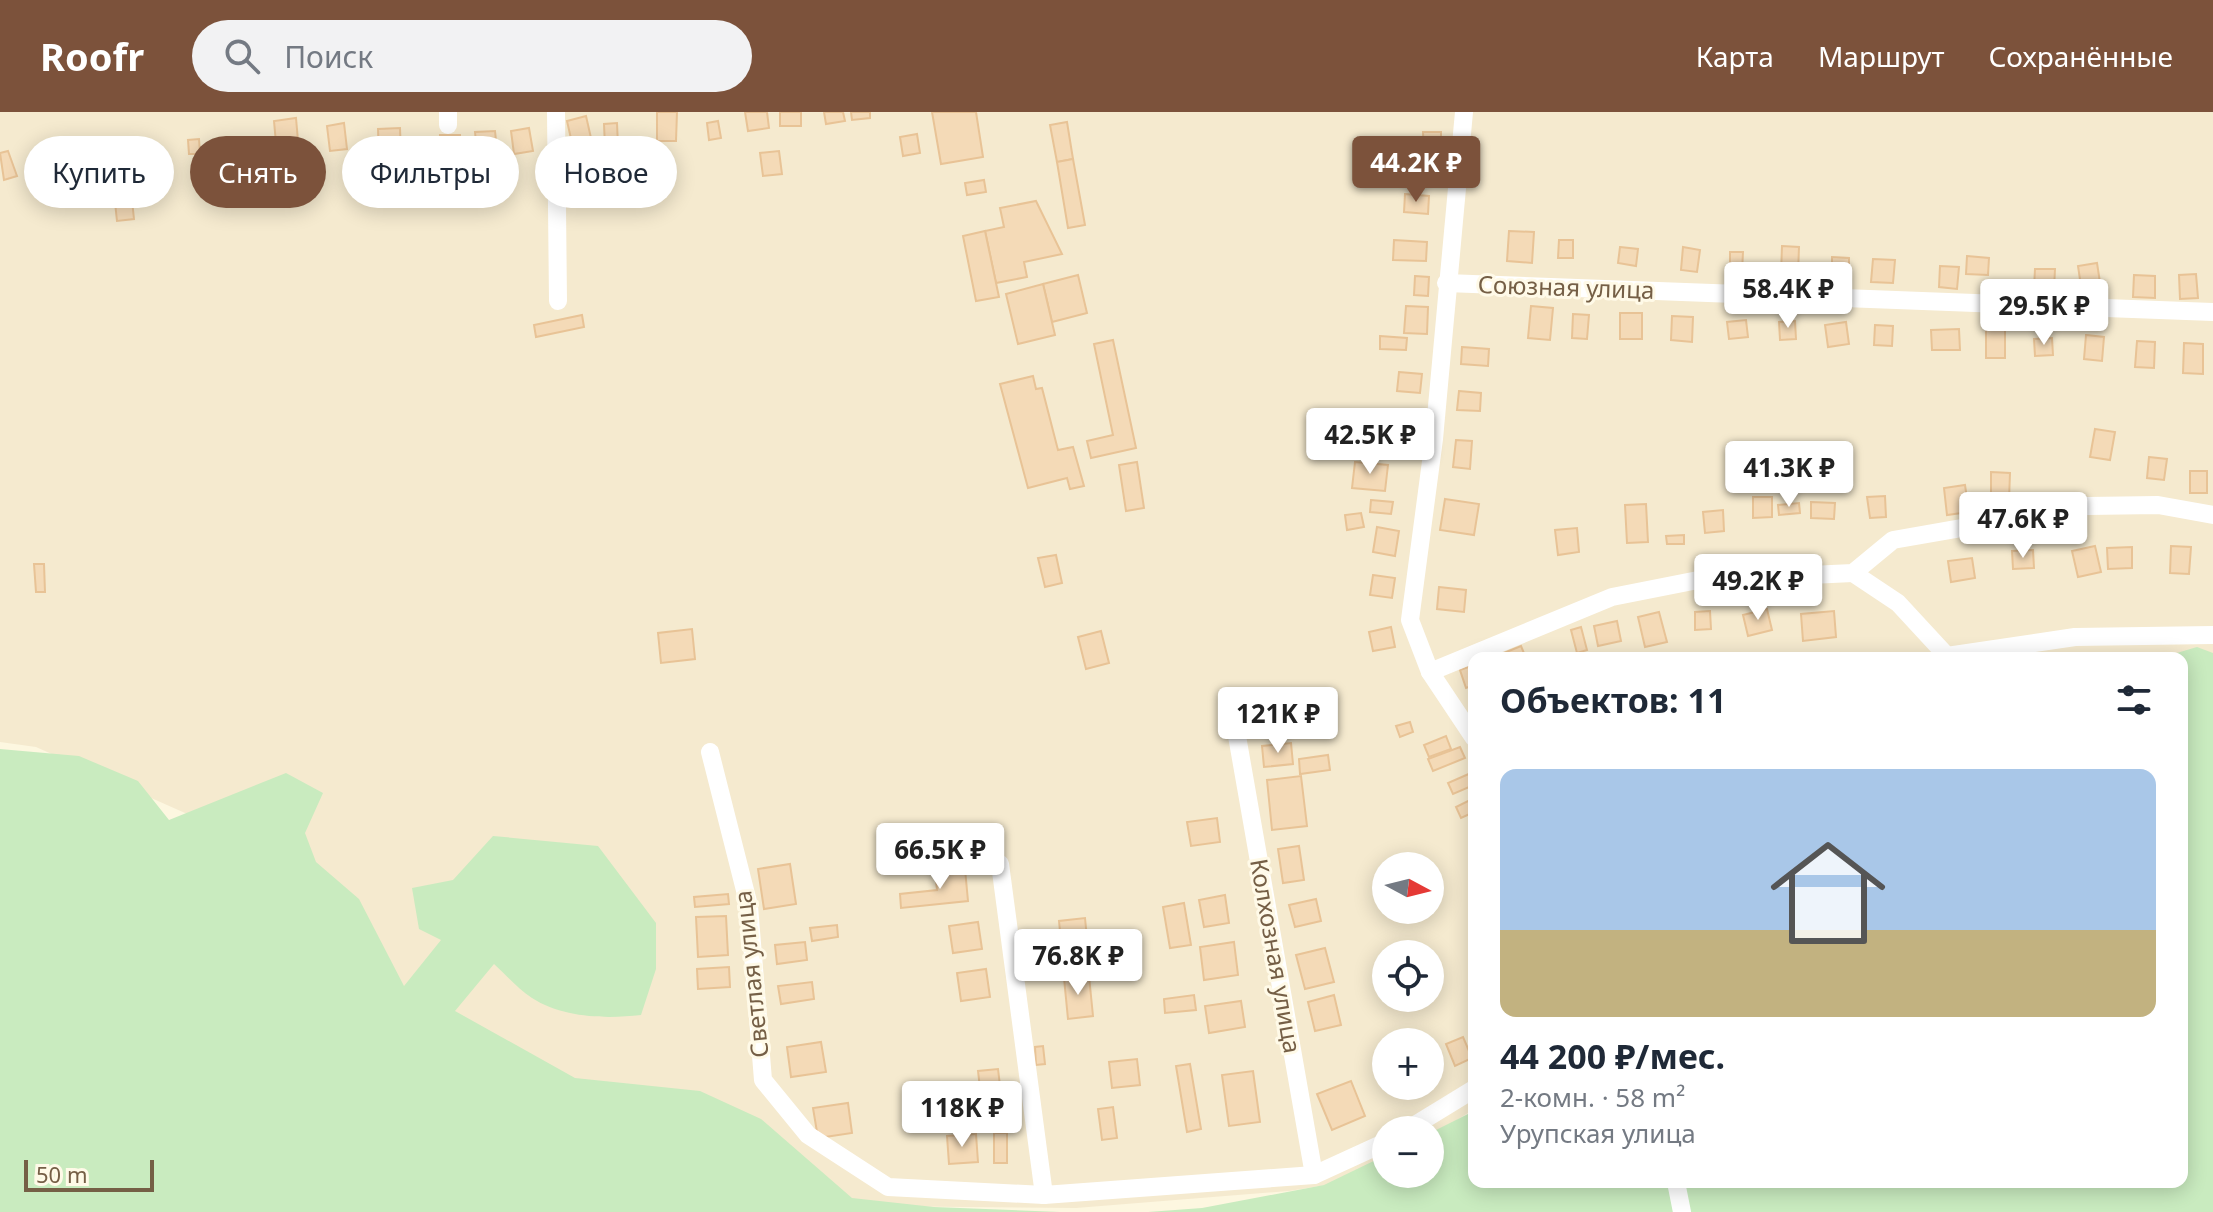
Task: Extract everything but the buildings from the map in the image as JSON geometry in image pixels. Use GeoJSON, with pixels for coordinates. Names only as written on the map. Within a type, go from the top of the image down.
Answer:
{"type":"FeatureCollection","features":[{"type":"Feature","properties":{"kind":"street"},"geometry":{"type":"LineString","coordinates":[[556,112],[558,301]]}},
{"type":"Feature","properties":{"kind":"street"},"geometry":{"type":"LineString","coordinates":[[1464,112],[1434,439],[1410,620],[1430,672],[1468,729]]}},
{"type":"Feature","properties":{"kind":"street","name":"Союзная улица"},"geometry":{"type":"LineString","coordinates":[[1446,283],[2213,312]]}},
{"type":"Feature","properties":{"kind":"street"},"geometry":{"type":"LineString","coordinates":[[1853,573],[1893,540],[2087,506],[2158,505],[2213,515]]}},
{"type":"Feature","properties":{"kind":"street"},"geometry":{"type":"LineString","coordinates":[[1479,652],[1612,597],[1698,580],[1853,573],[1898,603],[1942,652]]}},
{"type":"Feature","properties":{"kind":"street"},"geometry":{"type":"LineString","coordinates":[[1978,652],[2075,637],[2213,635]]}},
{"type":"Feature","properties":{"kind":"street"},"geometry":{"type":"LineString","coordinates":[[1430,672],[1468,656]]}},
{"type":"Feature","properties":{"kind":"street","name":"Колхозная улица"},"geometry":{"type":"LineString","coordinates":[[1237,736],[1314,1175]]}},
{"type":"Feature","properties":{"kind":"street","name":"Светлая улица"},"geometry":{"type":"LineString","coordinates":[[710,752],[749,906],[763,1080],[808,1135],[888,1187],[1044,1195]]}},
{"type":"Feature","properties":{"kind":"street"},"geometry":{"type":"LineString","coordinates":[[1000,864],[1044,1195],[1314,1175],[1372,1148]]}},
{"type":"Feature","properties":{"kind":"street"},"geometry":{"type":"LineString","coordinates":[[1430,1116],[1468,1093]]}},
{"type":"Feature","properties":{"kind":"street"},"geometry":{"type":"LineString","coordinates":[[1677,1188],[1682,1212]]}},
{"type":"Feature","properties":{"kind":"shaded area"},"geometry":{"type":"Polygon","coordinates":[[[0,112],[2213,112],[2213,1001],[2188,724],[2188,652],[1468,652],[1468,1113],[1444,1128],[1444,1116],[1372,1116],[1372,1170],[1351,1181],[1289,1191],[1076,1208],[863,1206],[462,1049],[228,832],[36,747],[0,742],[0,112]]]}},
{"type":"Feature","properties":{"kind":"green space"},"geometry":{"type":"Polygon","coordinates":[[[2197,647],[2213,653],[2213,1212],[1148,1212],[1202,1208],[1324,1185],[1372,1162],[1372,1188],[1444,1188],[1444,1126],[1468,1114],[1468,1188],[2188,1188],[2188,652],[2180,652],[2197,647]]]}},
{"type":"Feature","properties":{"kind":"green space"},"geometry":{"type":"Polygon","coordinates":[[[0,749],[79,756],[138,781],[169,820],[286,773],[323,793],[305,833],[316,862],[359,899],[404,986],[441,940],[419,929],[412,888],[453,880],[493,836],[598,846],[656,923],[656,969],[641,1015],[599,1017],[557,1010],[527,994],[494,964],[455,1011],[575,1078],[700,1091],[761,1119],[852,1198],[934,1207],[1060,1212],[0,1212],[0,749]]]}}]}
